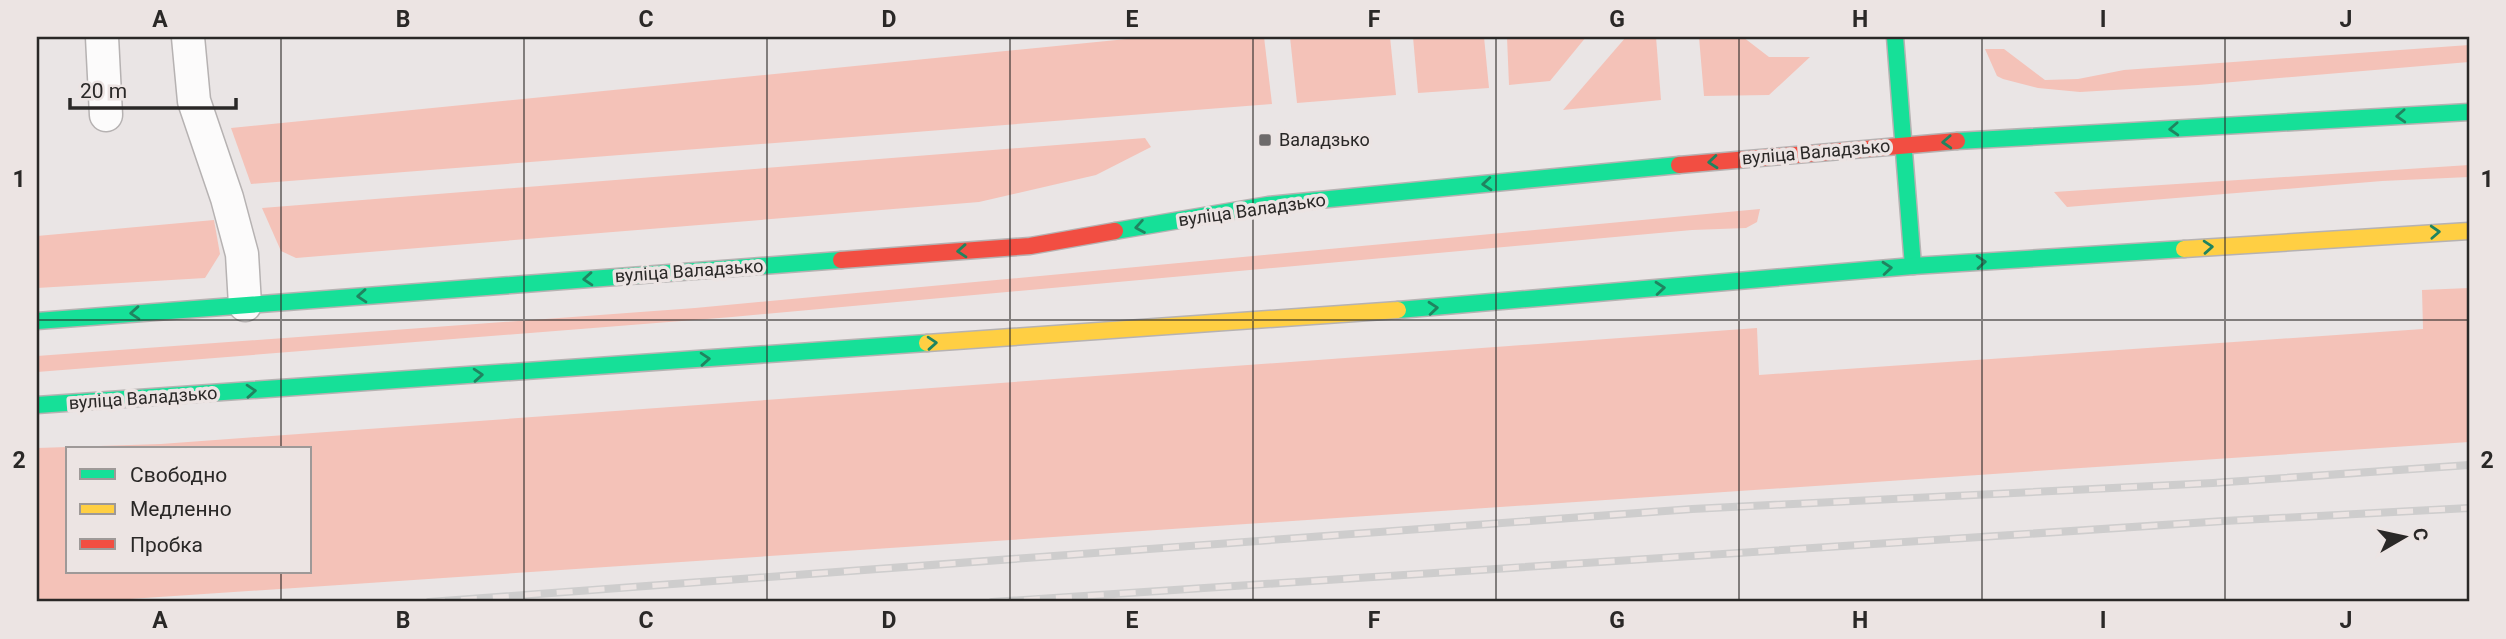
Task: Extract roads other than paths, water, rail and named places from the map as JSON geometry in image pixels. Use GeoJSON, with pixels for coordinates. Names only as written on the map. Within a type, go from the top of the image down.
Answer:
{"type":"FeatureCollection","features":[{"type":"Feature","properties":{"kind":"main road"},"geometry":{"type":"LineString","coordinates":[[1895,37],[1913,266]]}},
{"type":"Feature","properties":{"kind":"main road","name":"вуліца Валадзько"},"geometry":{"type":"LineString","coordinates":[[37,321],[1030,246],[1268,205],[1903,144],[2469,112]]}},
{"type":"Feature","properties":{"kind":"main road","name":"вуліца Валадзько"},"geometry":{"type":"LineString","coordinates":[[37,405],[1351,314],[1913,266],[2469,231]]}},
{"type":"Feature","properties":{"kind":"lane"},"geometry":{"type":"LineString","coordinates":[[102,37],[106,115]]}},
{"type":"Feature","properties":{"kind":"lane"},"geometry":{"type":"LineString","coordinates":[[188,37],[194,100],[227,198],[242,254],[245,305]]}},
{"type":"Feature","properties":{"kind":"railway"},"geometry":{"type":"LineString","coordinates":[[429,602],[1692,509],[2213,483],[2469,465]]}},
{"type":"Feature","properties":{"kind":"railway"},"geometry":{"type":"LineString","coordinates":[[992,602],[2224,521],[2469,508]]}},
{"type":"Feature","properties":{"kind":"place","name":"Валадзько"},"geometry":{"type":"Point","coordinates":[1265,140]}}]}
